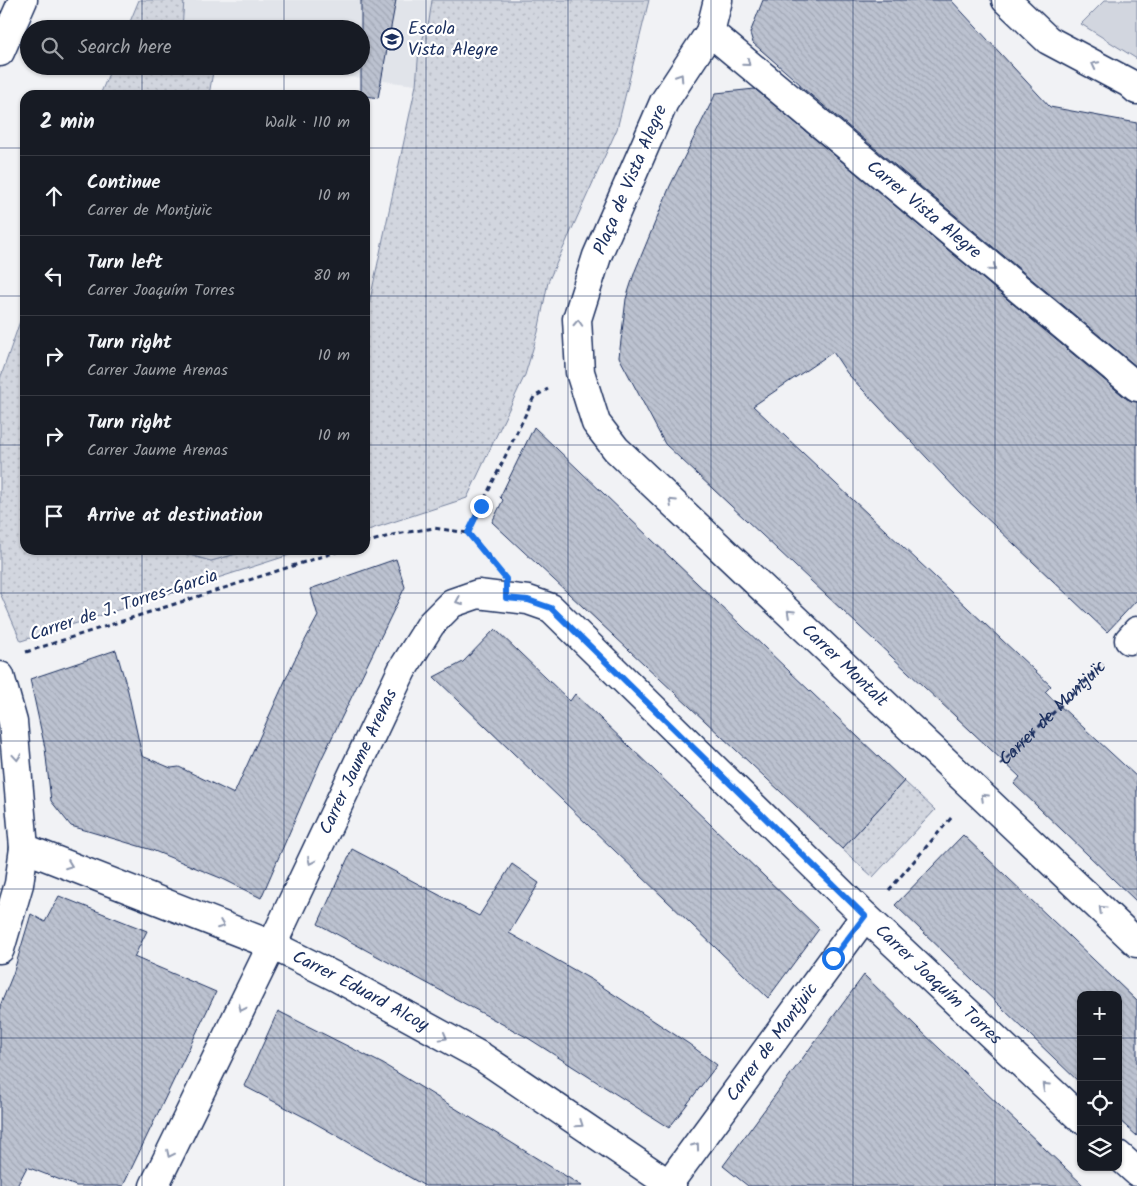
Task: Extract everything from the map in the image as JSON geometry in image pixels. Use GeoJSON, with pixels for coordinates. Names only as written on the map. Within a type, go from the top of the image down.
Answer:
{"type":"FeatureCollection","features":[{"type":"Feature","properties":{"kind":"street"},"geometry":{"type":"LineString","coordinates":[[0,52],[23,0]]}},
{"type":"Feature","properties":{"kind":"street","name":"Plaça de Vista Alegre"},"geometry":{"type":"LineString","coordinates":[[580,372],[577,319],[597,256],[664,102],[710,32],[718,0]]}},
{"type":"Feature","properties":{"kind":"street"},"geometry":{"type":"LineString","coordinates":[[1006,0],[1048,40],[1129,82],[1137,90]]}},
{"type":"Feature","properties":{"kind":"street","name":"Carrer Vista Alegre"},"geometry":{"type":"LineString","coordinates":[[710,32],[1137,387]]}},
{"type":"Feature","properties":{"kind":"street","name":"Carrer Montalt"},"geometry":{"type":"LineString","coordinates":[[580,372],[596,423],[616,449],[1137,943]]}},
{"type":"Feature","properties":{"kind":"street","name":"Carrer Jaume Arenas"},"geometry":{"type":"LineString","coordinates":[[154,1186],[272,945],[402,670],[431,624],[452,604],[478,594],[506,598]]}},
{"type":"Feature","properties":{"kind":"street","name":"Carrer Joaquím Torres"},"geometry":{"type":"LineString","coordinates":[[506,598],[528,600],[551,608],[865,916],[1077,1115]]}},
{"type":"Feature","properties":{"kind":"street"},"geometry":{"type":"LineString","coordinates":[[0,676],[13,722],[24,848],[19,884],[0,948]]}},
{"type":"Feature","properties":{"kind":"street","name":"Carrer Eduard Alcoy"},"geometry":{"type":"LineString","coordinates":[[24,848],[272,945],[482,1057],[669,1185]]}},
{"type":"Feature","properties":{"kind":"street","name":"Carrer de Montjuïc"},"geometry":{"type":"LineString","coordinates":[[669,1185],[865,916]]}},
{"type":"Feature","properties":{"kind":"street"},"geometry":{"type":"LineString","coordinates":[[1122,1159],[1137,1172]]}},
{"type":"Feature","properties":{"kind":"path"},"geometry":{"type":"LineString","coordinates":[[468,533],[534,397]]}},
{"type":"Feature","properties":{"kind":"path"},"geometry":{"type":"LineString","coordinates":[[370,542],[396,534],[434,528],[468,533],[506,579],[506,598]]}},
{"type":"Feature","properties":{"kind":"path","name":"Carrer de J. Torres-Garcia"},"geometry":{"type":"LineString","coordinates":[[19,654],[326,555]]}},
{"type":"Feature","properties":{"kind":"path","name":"Carrer de Montjuïc"},"geometry":{"type":"LineString","coordinates":[[997,768],[1133,635]]}},
{"type":"Feature","properties":{"kind":"path"},"geometry":{"type":"LineString","coordinates":[[865,916],[958,811]]}},
{"type":"Feature","properties":{"kind":"shaded area"},"geometry":{"type":"Polygon","coordinates":[[[139,0],[184,0],[183,20],[131,20],[139,0]]]}},
{"type":"Feature","properties":{"kind":"shaded area","name":"Escola Vista Alegre"},"geometry":{"type":"Polygon","coordinates":[[[184,0],[432,0],[429,21],[419,49],[416,85],[333,75],[370,75],[370,20],[183,20],[184,0]]]}},
{"type":"Feature","properties":{"kind":"shaded area"},"geometry":{"type":"Polygon","coordinates":[[[432,0],[649,0],[617,129],[548,282],[538,332],[525,375],[467,498],[370,529],[370,300],[416,85],[419,49],[429,21],[432,0]]]}},
{"type":"Feature","properties":{"kind":"shaded area"},"geometry":{"type":"Polygon","coordinates":[[[1105,0],[1137,0],[1137,59],[1081,24],[1105,0]]]}},
{"type":"Feature","properties":{"kind":"shaded area"},"geometry":{"type":"Polygon","coordinates":[[[108,75],[212,75],[210,90],[102,90],[108,75]]]}},
{"type":"Feature","properties":{"kind":"shaded area"},"geometry":{"type":"Polygon","coordinates":[[[20,321],[20,555],[190,555],[211,561],[232,555],[289,555],[21,641],[0,593],[0,379],[20,321]]]}},
{"type":"Feature","properties":{"kind":"shaded area"},"geometry":{"type":"Polygon","coordinates":[[[190,555],[232,555],[211,561],[190,555]]]}},
{"type":"Feature","properties":{"kind":"shaded area"},"geometry":{"type":"Polygon","coordinates":[[[904,781],[935,810],[873,877],[842,849],[904,781]]]}},
{"type":"Feature","properties":{"kind":"building"},"geometry":{"type":"Polygon","coordinates":[[[361,0],[396,0],[378,98],[370,97],[370,90],[361,90],[361,75],[370,75],[370,20],[361,20],[361,0]]]}},
{"type":"Feature","properties":{"kind":"building"},"geometry":{"type":"Polygon","coordinates":[[[763,0],[951,0],[1050,107],[1137,123],[1137,367],[799,85],[801,85],[753,43],[750,33],[763,0]]]}},
{"type":"Feature","properties":{"kind":"building"},"geometry":{"type":"Polygon","coordinates":[[[755,89],[1127,399],[1137,402],[1137,600],[1107,632],[960,493],[847,373],[833,352],[753,406],[1051,686],[1045,692],[1137,777],[1137,902],[1014,784],[1020,777],[665,444],[619,357],[626,299],[635,271],[670,186],[716,93],[755,89]]]}},
{"type":"Feature","properties":{"kind":"building"},"geometry":{"type":"Polygon","coordinates":[[[534,427],[904,781],[842,849],[492,522],[503,500],[500,497],[534,427]]]}},
{"type":"Feature","properties":{"kind":"building"},"geometry":{"type":"Polygon","coordinates":[[[396,559],[405,587],[321,760],[261,898],[223,879],[152,850],[71,826],[51,801],[45,748],[30,679],[116,650],[128,691],[142,756],[171,768],[179,767],[234,794],[294,661],[318,616],[310,589],[396,559]]]}},
{"type":"Feature","properties":{"kind":"building"},"geometry":{"type":"Polygon","coordinates":[[[495,629],[570,701],[575,694],[819,929],[768,998],[434,677],[463,662],[495,629]]]}},
{"type":"Feature","properties":{"kind":"building"},"geometry":{"type":"Polygon","coordinates":[[[963,835],[1137,1001],[1137,1136],[1122,1123],[1122,991],[1077,991],[1077,1080],[895,905],[963,835]]]}},
{"type":"Feature","properties":{"kind":"building"},"geometry":{"type":"Polygon","coordinates":[[[352,849],[479,916],[512,864],[539,883],[509,933],[592,980],[689,1044],[717,1065],[669,1128],[528,1038],[318,924],[352,849]]]}},
{"type":"Feature","properties":{"kind":"building"},"geometry":{"type":"Polygon","coordinates":[[[59,896],[147,931],[134,957],[216,992],[123,1186],[76,1186],[27,1167],[17,1186],[0,1186],[0,1006],[13,974],[31,914],[45,922],[59,896]]]}},
{"type":"Feature","properties":{"kind":"building"},"geometry":{"type":"Polygon","coordinates":[[[864,975],[1084,1186],[748,1186],[723,1166],[864,975]]]}},
{"type":"Feature","properties":{"kind":"building"},"geometry":{"type":"Polygon","coordinates":[[[278,1011],[383,1064],[582,1186],[425,1186],[306,1118],[244,1086],[278,1011]]]}},
{"type":"Feature","properties":{"kind":"place","name":"Escola Vista Alegre"},"geometry":{"type":"Point","coordinates":[392,39]}},
{"type":"Feature","properties":{"kind":"route"},"geometry":{"type":"LineString","coordinates":[[481,506],[468,533],[506,579],[506,598],[528,600],[551,608],[865,916],[833,958]]}}]}
